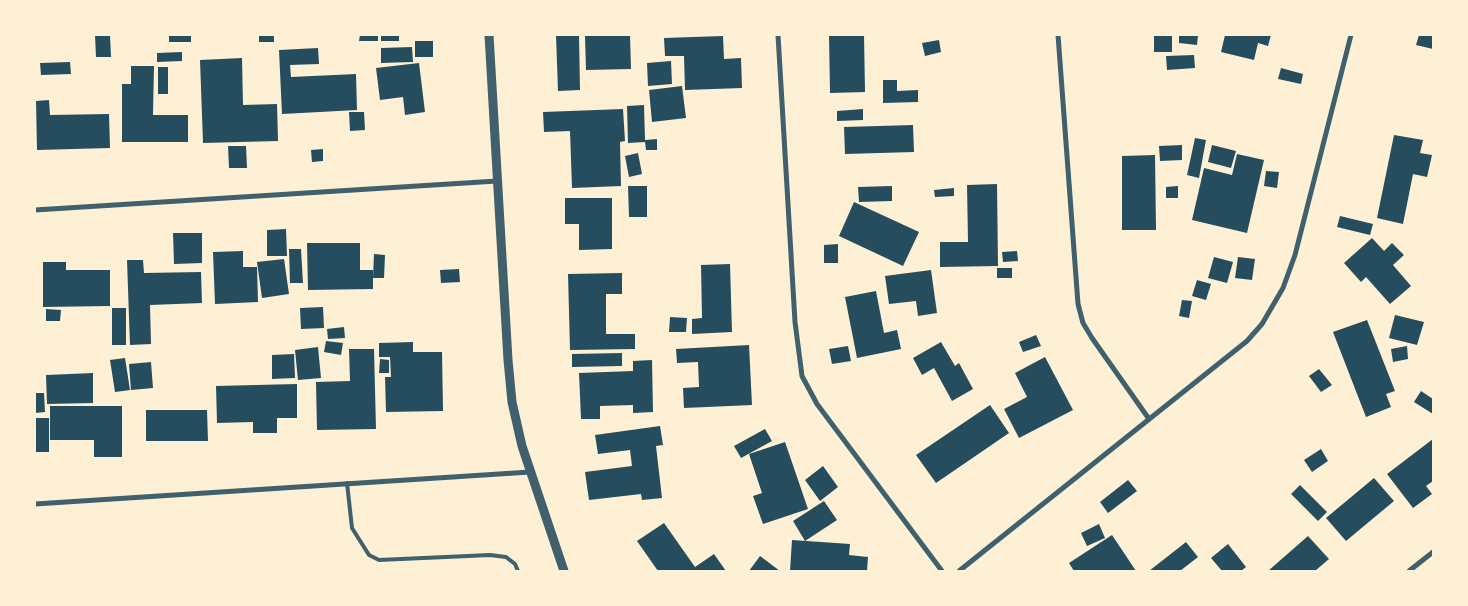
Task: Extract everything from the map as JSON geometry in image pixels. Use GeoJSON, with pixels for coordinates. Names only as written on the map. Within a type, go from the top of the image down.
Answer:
{"type":"FeatureCollection","features":[{"type":"Feature","properties":{"kind":"street"},"geometry":{"type":"LineString","coordinates":[[489,35],[512,402],[530,472],[564,571]]}},
{"type":"Feature","properties":{"kind":"street"},"geometry":{"type":"LineString","coordinates":[[778,35],[795,322],[802,376],[817,404],[942,571]]}},
{"type":"Feature","properties":{"kind":"street"},"geometry":{"type":"LineString","coordinates":[[1058,35],[1078,304],[1083,323],[1092,338],[1149,418]]}},
{"type":"Feature","properties":{"kind":"street"},"geometry":{"type":"LineString","coordinates":[[959,571],[1247,340],[1262,324],[1283,288],[1296,255],[1351,35]]}},
{"type":"Feature","properties":{"kind":"street"},"geometry":{"type":"LineString","coordinates":[[35,210],[497,181]]}},
{"type":"Feature","properties":{"kind":"street"},"geometry":{"type":"LineString","coordinates":[[35,504],[530,472]]}},
{"type":"Feature","properties":{"kind":"street"},"geometry":{"type":"LineString","coordinates":[[1410,571],[1433,552]]}},
{"type":"Feature","properties":{"kind":"lane"},"geometry":{"type":"LineString","coordinates":[[347,484],[352,528],[360,543],[374,558],[379,560],[490,555],[506,557],[515,564],[518,571]]}},
{"type":"Feature","properties":{"kind":"building"},"geometry":{"type":"Polygon","coordinates":[[[95,35],[110,35],[111,57],[96,57],[95,35]]]}},
{"type":"Feature","properties":{"kind":"building"},"geometry":{"type":"Polygon","coordinates":[[[169,35],[191,35],[191,42],[169,42],[169,35]]]}},
{"type":"Feature","properties":{"kind":"building"},"geometry":{"type":"Polygon","coordinates":[[[259,35],[274,35],[274,42],[259,42],[259,35]]]}},
{"type":"Feature","properties":{"kind":"building"},"geometry":{"type":"Polygon","coordinates":[[[360,35],[378,35],[378,41],[359,41],[360,35]]]}},
{"type":"Feature","properties":{"kind":"building"},"geometry":{"type":"Polygon","coordinates":[[[381,35],[399,35],[399,41],[381,41],[381,35]]]}},
{"type":"Feature","properties":{"kind":"building"},"geometry":{"type":"Polygon","coordinates":[[[556,35],[579,35],[580,90],[558,91],[556,35]]]}},
{"type":"Feature","properties":{"kind":"building"},"geometry":{"type":"Polygon","coordinates":[[[585,35],[630,35],[631,69],[586,70],[585,35]]]}},
{"type":"Feature","properties":{"kind":"building"},"geometry":{"type":"Polygon","coordinates":[[[829,35],[864,35],[865,92],[830,93],[829,35]]]}},
{"type":"Feature","properties":{"kind":"building"},"geometry":{"type":"Polygon","coordinates":[[[1154,35],[1172,35],[1172,52],[1154,52],[1154,35]]]}},
{"type":"Feature","properties":{"kind":"building"},"geometry":{"type":"Polygon","coordinates":[[[1179,35],[1198,35],[1197,45],[1179,43],[1179,35]]]}},
{"type":"Feature","properties":{"kind":"building"},"geometry":{"type":"Polygon","coordinates":[[[1225,35],[1271,35],[1268,46],[1258,43],[1254,60],[1221,52],[1225,35]]]}},
{"type":"Feature","properties":{"kind":"building"},"geometry":{"type":"Polygon","coordinates":[[[1419,35],[1433,35],[1433,49],[1416,45],[1419,35]]]}},
{"type":"Feature","properties":{"kind":"building"},"geometry":{"type":"Polygon","coordinates":[[[723,36],[724,59],[741,58],[742,88],[685,90],[684,56],[665,56],[664,38],[723,36]]]}},
{"type":"Feature","properties":{"kind":"building"},"geometry":{"type":"Polygon","coordinates":[[[939,40],[941,52],[925,56],[922,43],[939,40]]]}},
{"type":"Feature","properties":{"kind":"building"},"geometry":{"type":"Polygon","coordinates":[[[415,41],[433,41],[433,57],[415,57],[415,41]]]}},
{"type":"Feature","properties":{"kind":"building"},"geometry":{"type":"Polygon","coordinates":[[[412,47],[413,62],[381,63],[381,48],[412,47]]]}},
{"type":"Feature","properties":{"kind":"building"},"geometry":{"type":"Polygon","coordinates":[[[318,48],[319,64],[290,65],[291,77],[356,74],[357,110],[282,114],[279,50],[318,48]]]}},
{"type":"Feature","properties":{"kind":"building"},"geometry":{"type":"Polygon","coordinates":[[[182,52],[182,61],[157,62],[157,53],[182,52]]]}},
{"type":"Feature","properties":{"kind":"building"},"geometry":{"type":"Polygon","coordinates":[[[1194,55],[1195,68],[1167,70],[1166,56],[1194,55]]]}},
{"type":"Feature","properties":{"kind":"building"},"geometry":{"type":"Polygon","coordinates":[[[242,58],[243,105],[277,104],[278,141],[203,143],[200,60],[242,58]]]}},
{"type":"Feature","properties":{"kind":"building"},"geometry":{"type":"Polygon","coordinates":[[[671,61],[672,84],[648,86],[647,63],[671,61]]]}},
{"type":"Feature","properties":{"kind":"building"},"geometry":{"type":"Polygon","coordinates":[[[70,62],[71,74],[41,75],[40,63],[70,62]]]}},
{"type":"Feature","properties":{"kind":"building"},"geometry":{"type":"Polygon","coordinates":[[[419,63],[425,112],[405,115],[403,97],[380,100],[376,68],[419,63]]]}},
{"type":"Feature","properties":{"kind":"building"},"geometry":{"type":"Polygon","coordinates":[[[131,66],[154,66],[153,115],[188,115],[188,142],[122,142],[122,84],[131,84],[131,66]]]}},
{"type":"Feature","properties":{"kind":"building"},"geometry":{"type":"Polygon","coordinates":[[[158,67],[168,67],[168,94],[158,94],[158,67]]]}},
{"type":"Feature","properties":{"kind":"building"},"geometry":{"type":"Polygon","coordinates":[[[1281,68],[1303,74],[1301,84],[1278,79],[1281,68]]]}},
{"type":"Feature","properties":{"kind":"building"},"geometry":{"type":"Polygon","coordinates":[[[883,80],[897,80],[897,91],[918,90],[918,102],[883,103],[883,80]]]}},
{"type":"Feature","properties":{"kind":"building"},"geometry":{"type":"Polygon","coordinates":[[[682,86],[686,118],[652,122],[649,90],[682,86]]]}},
{"type":"Feature","properties":{"kind":"building"},"geometry":{"type":"Polygon","coordinates":[[[49,100],[50,115],[109,114],[110,148],[37,150],[36,101],[49,100]]]}},
{"type":"Feature","properties":{"kind":"building"},"geometry":{"type":"Polygon","coordinates":[[[644,105],[645,140],[657,139],[657,150],[646,150],[645,142],[628,143],[627,106],[644,105]]]}},
{"type":"Feature","properties":{"kind":"building"},"geometry":{"type":"Polygon","coordinates":[[[623,109],[625,141],[620,142],[621,186],[572,188],[570,131],[544,132],[543,112],[623,109]]]}},
{"type":"Feature","properties":{"kind":"building"},"geometry":{"type":"Polygon","coordinates":[[[863,109],[863,120],[837,121],[837,111],[863,109]]]}},
{"type":"Feature","properties":{"kind":"building"},"geometry":{"type":"Polygon","coordinates":[[[349,112],[364,112],[365,130],[350,131],[349,112]]]}},
{"type":"Feature","properties":{"kind":"building"},"geometry":{"type":"Polygon","coordinates":[[[913,125],[914,152],[845,154],[844,127],[913,125]]]}},
{"type":"Feature","properties":{"kind":"building"},"geometry":{"type":"Polygon","coordinates":[[[1394,135],[1423,140],[1420,153],[1432,155],[1427,177],[1413,174],[1403,224],[1377,218],[1394,135]]]}},
{"type":"Feature","properties":{"kind":"building"},"geometry":{"type":"Polygon","coordinates":[[[1195,138],[1206,140],[1199,178],[1187,175],[1195,138]]]}},
{"type":"Feature","properties":{"kind":"building"},"geometry":{"type":"Polygon","coordinates":[[[1182,145],[1182,160],[1160,161],[1159,146],[1182,145]]]}},
{"type":"Feature","properties":{"kind":"building"},"geometry":{"type":"Polygon","coordinates":[[[1212,145],[1236,151],[1231,168],[1208,162],[1212,145]]]}},
{"type":"Feature","properties":{"kind":"building"},"geometry":{"type":"Polygon","coordinates":[[[228,146],[246,146],[247,168],[229,168],[228,146]]]}},
{"type":"Feature","properties":{"kind":"building"},"geometry":{"type":"Polygon","coordinates":[[[323,149],[323,161],[312,162],[311,150],[323,149]]]}},
{"type":"Feature","properties":{"kind":"building"},"geometry":{"type":"Polygon","coordinates":[[[638,153],[642,174],[629,177],[625,156],[638,153]]]}},
{"type":"Feature","properties":{"kind":"building"},"geometry":{"type":"Polygon","coordinates":[[[1237,154],[1264,160],[1247,233],[1192,220],[1204,168],[1232,175],[1237,154]]]}},
{"type":"Feature","properties":{"kind":"building"},"geometry":{"type":"Polygon","coordinates":[[[1155,155],[1156,230],[1122,230],[1122,156],[1155,155]]]}},
{"type":"Feature","properties":{"kind":"building"},"geometry":{"type":"Polygon","coordinates":[[[1266,171],[1279,172],[1277,188],[1264,186],[1266,171]]]}},
{"type":"Feature","properties":{"kind":"building"},"geometry":{"type":"Polygon","coordinates":[[[997,184],[998,266],[940,267],[940,242],[968,242],[967,185],[997,184]]]}},
{"type":"Feature","properties":{"kind":"building"},"geometry":{"type":"Polygon","coordinates":[[[628,186],[647,186],[647,217],[629,217],[628,186]]]}},
{"type":"Feature","properties":{"kind":"building"},"geometry":{"type":"Polygon","coordinates":[[[892,186],[892,201],[859,202],[858,187],[892,186]]]}},
{"type":"Feature","properties":{"kind":"building"},"geometry":{"type":"Polygon","coordinates":[[[1178,186],[1178,198],[1166,198],[1166,187],[1178,186]]]}},
{"type":"Feature","properties":{"kind":"building"},"geometry":{"type":"Polygon","coordinates":[[[954,188],[954,196],[935,197],[934,190],[954,188]]]}},
{"type":"Feature","properties":{"kind":"building"},"geometry":{"type":"Polygon","coordinates":[[[565,198],[612,198],[612,249],[579,250],[579,224],[565,224],[565,198]]]}},
{"type":"Feature","properties":{"kind":"building"},"geometry":{"type":"Polygon","coordinates":[[[854,202],[919,232],[903,266],[839,236],[854,202]]]}},
{"type":"Feature","properties":{"kind":"building"},"geometry":{"type":"Polygon","coordinates":[[[1340,216],[1373,224],[1370,235],[1337,227],[1340,216]]]}},
{"type":"Feature","properties":{"kind":"building"},"geometry":{"type":"Polygon","coordinates":[[[286,229],[287,256],[267,256],[267,230],[286,229]]]}},
{"type":"Feature","properties":{"kind":"building"},"geometry":{"type":"Polygon","coordinates":[[[173,233],[202,233],[202,263],[174,264],[173,233]]]}},
{"type":"Feature","properties":{"kind":"building"},"geometry":{"type":"Polygon","coordinates":[[[1372,238],[1384,251],[1392,243],[1404,255],[1393,265],[1411,286],[1390,304],[1366,277],[1361,282],[1344,263],[1372,238]]]}},
{"type":"Feature","properties":{"kind":"building"},"geometry":{"type":"Polygon","coordinates":[[[307,243],[360,243],[360,270],[373,270],[373,289],[308,290],[307,243]]]}},
{"type":"Feature","properties":{"kind":"building"},"geometry":{"type":"Polygon","coordinates":[[[838,244],[838,263],[824,263],[824,245],[838,244]]]}},
{"type":"Feature","properties":{"kind":"building"},"geometry":{"type":"Polygon","coordinates":[[[289,249],[301,249],[303,283],[290,283],[289,249]]]}},
{"type":"Feature","properties":{"kind":"building"},"geometry":{"type":"Polygon","coordinates":[[[243,251],[243,267],[257,267],[258,302],[215,304],[213,252],[243,251]]]}},
{"type":"Feature","properties":{"kind":"building"},"geometry":{"type":"Polygon","coordinates":[[[1017,251],[1018,261],[1003,262],[1002,252],[1017,251]]]}},
{"type":"Feature","properties":{"kind":"building"},"geometry":{"type":"Polygon","coordinates":[[[374,254],[385,255],[384,278],[373,278],[374,254]]]}},
{"type":"Feature","properties":{"kind":"building"},"geometry":{"type":"Polygon","coordinates":[[[1214,257],[1233,262],[1227,283],[1208,278],[1214,257]]]}},
{"type":"Feature","properties":{"kind":"building"},"geometry":{"type":"Polygon","coordinates":[[[1238,257],[1255,259],[1252,280],[1235,278],[1238,257]]]}},
{"type":"Feature","properties":{"kind":"building"},"geometry":{"type":"Polygon","coordinates":[[[284,259],[289,294],[262,298],[257,262],[284,259]]]}},
{"type":"Feature","properties":{"kind":"building"},"geometry":{"type":"Polygon","coordinates":[[[127,260],[143,260],[144,273],[201,272],[202,303],[150,305],[151,344],[130,345],[127,260]]]}},
{"type":"Feature","properties":{"kind":"building"},"geometry":{"type":"Polygon","coordinates":[[[43,262],[66,262],[66,270],[110,270],[110,306],[43,307],[43,262]]]}},
{"type":"Feature","properties":{"kind":"building"},"geometry":{"type":"Polygon","coordinates":[[[730,264],[732,332],[692,334],[692,319],[702,318],[701,265],[730,264]]]}},
{"type":"Feature","properties":{"kind":"building"},"geometry":{"type":"Polygon","coordinates":[[[997,268],[1012,268],[1012,278],[997,278],[997,268]]]}},
{"type":"Feature","properties":{"kind":"building"},"geometry":{"type":"Polygon","coordinates":[[[459,269],[460,282],[441,283],[440,270],[459,269]]]}},
{"type":"Feature","properties":{"kind":"building"},"geometry":{"type":"Polygon","coordinates":[[[931,270],[937,313],[918,316],[916,301],[889,304],[885,276],[931,270]]]}},
{"type":"Feature","properties":{"kind":"building"},"geometry":{"type":"Polygon","coordinates":[[[622,273],[622,294],[606,294],[606,334],[635,334],[635,349],[570,350],[568,274],[622,273]]]}},
{"type":"Feature","properties":{"kind":"building"},"geometry":{"type":"Polygon","coordinates":[[[1197,280],[1211,284],[1206,300],[1192,296],[1197,280]]]}},
{"type":"Feature","properties":{"kind":"building"},"geometry":{"type":"Polygon","coordinates":[[[876,291],[884,333],[897,330],[901,349],[857,358],[845,297],[876,291]]]}},
{"type":"Feature","properties":{"kind":"building"},"geometry":{"type":"Polygon","coordinates":[[[1182,300],[1192,301],[1189,318],[1179,316],[1182,300]]]}},
{"type":"Feature","properties":{"kind":"building"},"geometry":{"type":"Polygon","coordinates":[[[323,307],[324,328],[301,329],[300,308],[323,307]]]}},
{"type":"Feature","properties":{"kind":"building"},"geometry":{"type":"Polygon","coordinates":[[[112,308],[126,308],[126,345],[112,345],[112,308]]]}},
{"type":"Feature","properties":{"kind":"building"},"geometry":{"type":"Polygon","coordinates":[[[46,309],[61,310],[60,321],[46,321],[46,309]]]}},
{"type":"Feature","properties":{"kind":"building"},"geometry":{"type":"Polygon","coordinates":[[[1395,315],[1424,322],[1417,345],[1389,338],[1395,315]]]}},
{"type":"Feature","properties":{"kind":"building"},"geometry":{"type":"Polygon","coordinates":[[[670,317],[687,318],[686,332],[669,332],[670,317]]]}},
{"type":"Feature","properties":{"kind":"building"},"geometry":{"type":"Polygon","coordinates":[[[1367,320],[1395,391],[1386,394],[1391,407],[1366,417],[1333,332],[1367,320]]]}},
{"type":"Feature","properties":{"kind":"building"},"geometry":{"type":"Polygon","coordinates":[[[344,327],[345,338],[328,339],[327,329],[344,327]]]}},
{"type":"Feature","properties":{"kind":"building"},"geometry":{"type":"Polygon","coordinates":[[[1036,335],[1041,346],[1023,352],[1019,342],[1036,335]]]}},
{"type":"Feature","properties":{"kind":"building"},"geometry":{"type":"Polygon","coordinates":[[[326,341],[343,343],[341,355],[324,352],[326,341]]]}},
{"type":"Feature","properties":{"kind":"building"},"geometry":{"type":"Polygon","coordinates":[[[413,342],[413,352],[442,352],[443,411],[386,412],[385,377],[391,377],[390,357],[379,357],[379,343],[413,342]]]}},
{"type":"Feature","properties":{"kind":"building"},"geometry":{"type":"Polygon","coordinates":[[[941,342],[955,366],[959,363],[973,389],[952,401],[934,368],[922,375],[913,358],[941,342]]]}},
{"type":"Feature","properties":{"kind":"building"},"geometry":{"type":"Polygon","coordinates":[[[749,345],[752,405],[684,408],[683,388],[699,387],[698,362],[677,363],[676,349],[749,345]]]}},
{"type":"Feature","properties":{"kind":"building"},"geometry":{"type":"Polygon","coordinates":[[[848,346],[851,361],[832,364],[829,349],[848,346]]]}},
{"type":"Feature","properties":{"kind":"building"},"geometry":{"type":"Polygon","coordinates":[[[1407,346],[1408,359],[1393,362],[1391,349],[1407,346]]]}},
{"type":"Feature","properties":{"kind":"building"},"geometry":{"type":"Polygon","coordinates":[[[318,347],[321,378],[298,380],[295,350],[318,347]]]}},
{"type":"Feature","properties":{"kind":"building"},"geometry":{"type":"Polygon","coordinates":[[[349,349],[374,349],[376,429],[317,430],[316,382],[350,381],[349,349]]]}},
{"type":"Feature","properties":{"kind":"building"},"geometry":{"type":"Polygon","coordinates":[[[622,353],[622,366],[572,367],[572,354],[622,353]]]}},
{"type":"Feature","properties":{"kind":"building"},"geometry":{"type":"Polygon","coordinates":[[[294,354],[295,378],[272,379],[272,355],[294,354]]]}},
{"type":"Feature","properties":{"kind":"building"},"geometry":{"type":"Polygon","coordinates":[[[1045,357],[1073,410],[1019,438],[1004,409],[1027,397],[1015,373],[1045,357]]]}},
{"type":"Feature","properties":{"kind":"building"},"geometry":{"type":"Polygon","coordinates":[[[125,358],[130,390],[115,392],[110,360],[125,358]]]}},
{"type":"Feature","properties":{"kind":"building"},"geometry":{"type":"Polygon","coordinates":[[[380,359],[389,360],[389,373],[379,373],[380,359]]]}},
{"type":"Feature","properties":{"kind":"building"},"geometry":{"type":"Polygon","coordinates":[[[652,360],[653,412],[633,413],[633,405],[600,406],[600,419],[581,419],[579,373],[633,371],[633,361],[652,360]]]}},
{"type":"Feature","properties":{"kind":"building"},"geometry":{"type":"Polygon","coordinates":[[[151,362],[153,388],[131,390],[129,364],[151,362]]]}},
{"type":"Feature","properties":{"kind":"building"},"geometry":{"type":"Polygon","coordinates":[[[1319,369],[1332,385],[1321,392],[1309,376],[1319,369]]]}},
{"type":"Feature","properties":{"kind":"building"},"geometry":{"type":"Polygon","coordinates":[[[93,373],[93,403],[47,404],[46,375],[93,373]]]}},
{"type":"Feature","properties":{"kind":"building"},"geometry":{"type":"Polygon","coordinates":[[[297,384],[297,418],[277,418],[277,433],[253,433],[253,422],[217,423],[216,386],[297,384]]]}},
{"type":"Feature","properties":{"kind":"building"},"geometry":{"type":"Polygon","coordinates":[[[1421,391],[1433,399],[1433,414],[1414,402],[1421,391]]]}},
{"type":"Feature","properties":{"kind":"building"},"geometry":{"type":"Polygon","coordinates":[[[35,393],[44,393],[45,412],[35,413],[35,393]]]}},
{"type":"Feature","properties":{"kind":"building"},"geometry":{"type":"Polygon","coordinates":[[[990,405],[1009,433],[936,483],[916,455],[990,405]]]}},
{"type":"Feature","properties":{"kind":"building"},"geometry":{"type":"Polygon","coordinates":[[[50,406],[122,406],[122,457],[94,457],[94,440],[50,440],[50,406]]]}},
{"type":"Feature","properties":{"kind":"building"},"geometry":{"type":"Polygon","coordinates":[[[146,410],[207,410],[208,441],[146,441],[146,410]]]}},
{"type":"Feature","properties":{"kind":"building"},"geometry":{"type":"Polygon","coordinates":[[[35,418],[49,418],[49,452],[35,452],[35,418]]]}},
{"type":"Feature","properties":{"kind":"building"},"geometry":{"type":"Polygon","coordinates":[[[660,426],[663,445],[656,446],[662,498],[642,500],[641,494],[589,500],[585,472],[632,466],[630,450],[598,454],[595,435],[660,426]]]}},
{"type":"Feature","properties":{"kind":"building"},"geometry":{"type":"Polygon","coordinates":[[[765,429],[772,441],[741,458],[734,446],[765,429]]]}},
{"type":"Feature","properties":{"kind":"building"},"geometry":{"type":"Polygon","coordinates":[[[1433,439],[1433,481],[1426,486],[1432,494],[1413,508],[1387,474],[1433,439]]]}},
{"type":"Feature","properties":{"kind":"building"},"geometry":{"type":"Polygon","coordinates":[[[785,442],[808,509],[763,524],[753,496],[762,493],[749,454],[785,442]]]}},
{"type":"Feature","properties":{"kind":"building"},"geometry":{"type":"Polygon","coordinates":[[[1321,449],[1328,461],[1312,472],[1304,460],[1321,449]]]}},
{"type":"Feature","properties":{"kind":"building"},"geometry":{"type":"Polygon","coordinates":[[[823,466],[838,487],[820,501],[805,480],[823,466]]]}},
{"type":"Feature","properties":{"kind":"building"},"geometry":{"type":"Polygon","coordinates":[[[1374,478],[1394,501],[1346,541],[1326,518],[1374,478]]]}},
{"type":"Feature","properties":{"kind":"building"},"geometry":{"type":"Polygon","coordinates":[[[1128,480],[1137,491],[1108,513],[1100,502],[1128,480]]]}},
{"type":"Feature","properties":{"kind":"building"},"geometry":{"type":"Polygon","coordinates":[[[1300,485],[1327,512],[1318,521],[1291,494],[1300,485]]]}},
{"type":"Feature","properties":{"kind":"building"},"geometry":{"type":"Polygon","coordinates":[[[824,501],[837,520],[805,541],[793,521],[824,501]]]}},
{"type":"Feature","properties":{"kind":"building"},"geometry":{"type":"Polygon","coordinates":[[[664,523],[695,567],[714,554],[726,571],[658,571],[637,541],[664,523]]]}},
{"type":"Feature","properties":{"kind":"building"},"geometry":{"type":"Polygon","coordinates":[[[1099,524],[1105,538],[1087,546],[1081,533],[1099,524]]]}},
{"type":"Feature","properties":{"kind":"building"},"geometry":{"type":"Polygon","coordinates":[[[1112,535],[1136,571],[1074,571],[1069,563],[1112,535]]]}},
{"type":"Feature","properties":{"kind":"building"},"geometry":{"type":"Polygon","coordinates":[[[1308,536],[1329,559],[1315,571],[1268,571],[1308,536]]]}},
{"type":"Feature","properties":{"kind":"building"},"geometry":{"type":"Polygon","coordinates":[[[792,540],[850,544],[849,555],[868,557],[867,571],[790,571],[792,540]]]}},
{"type":"Feature","properties":{"kind":"building"},"geometry":{"type":"Polygon","coordinates":[[[1186,542],[1198,557],[1180,571],[1149,571],[1186,542]]]}},
{"type":"Feature","properties":{"kind":"building"},"geometry":{"type":"Polygon","coordinates":[[[1228,544],[1246,567],[1241,571],[1222,571],[1211,558],[1228,544]]]}},
{"type":"Feature","properties":{"kind":"building"},"geometry":{"type":"Polygon","coordinates":[[[760,556],[780,571],[749,571],[760,556]]]}}]}
